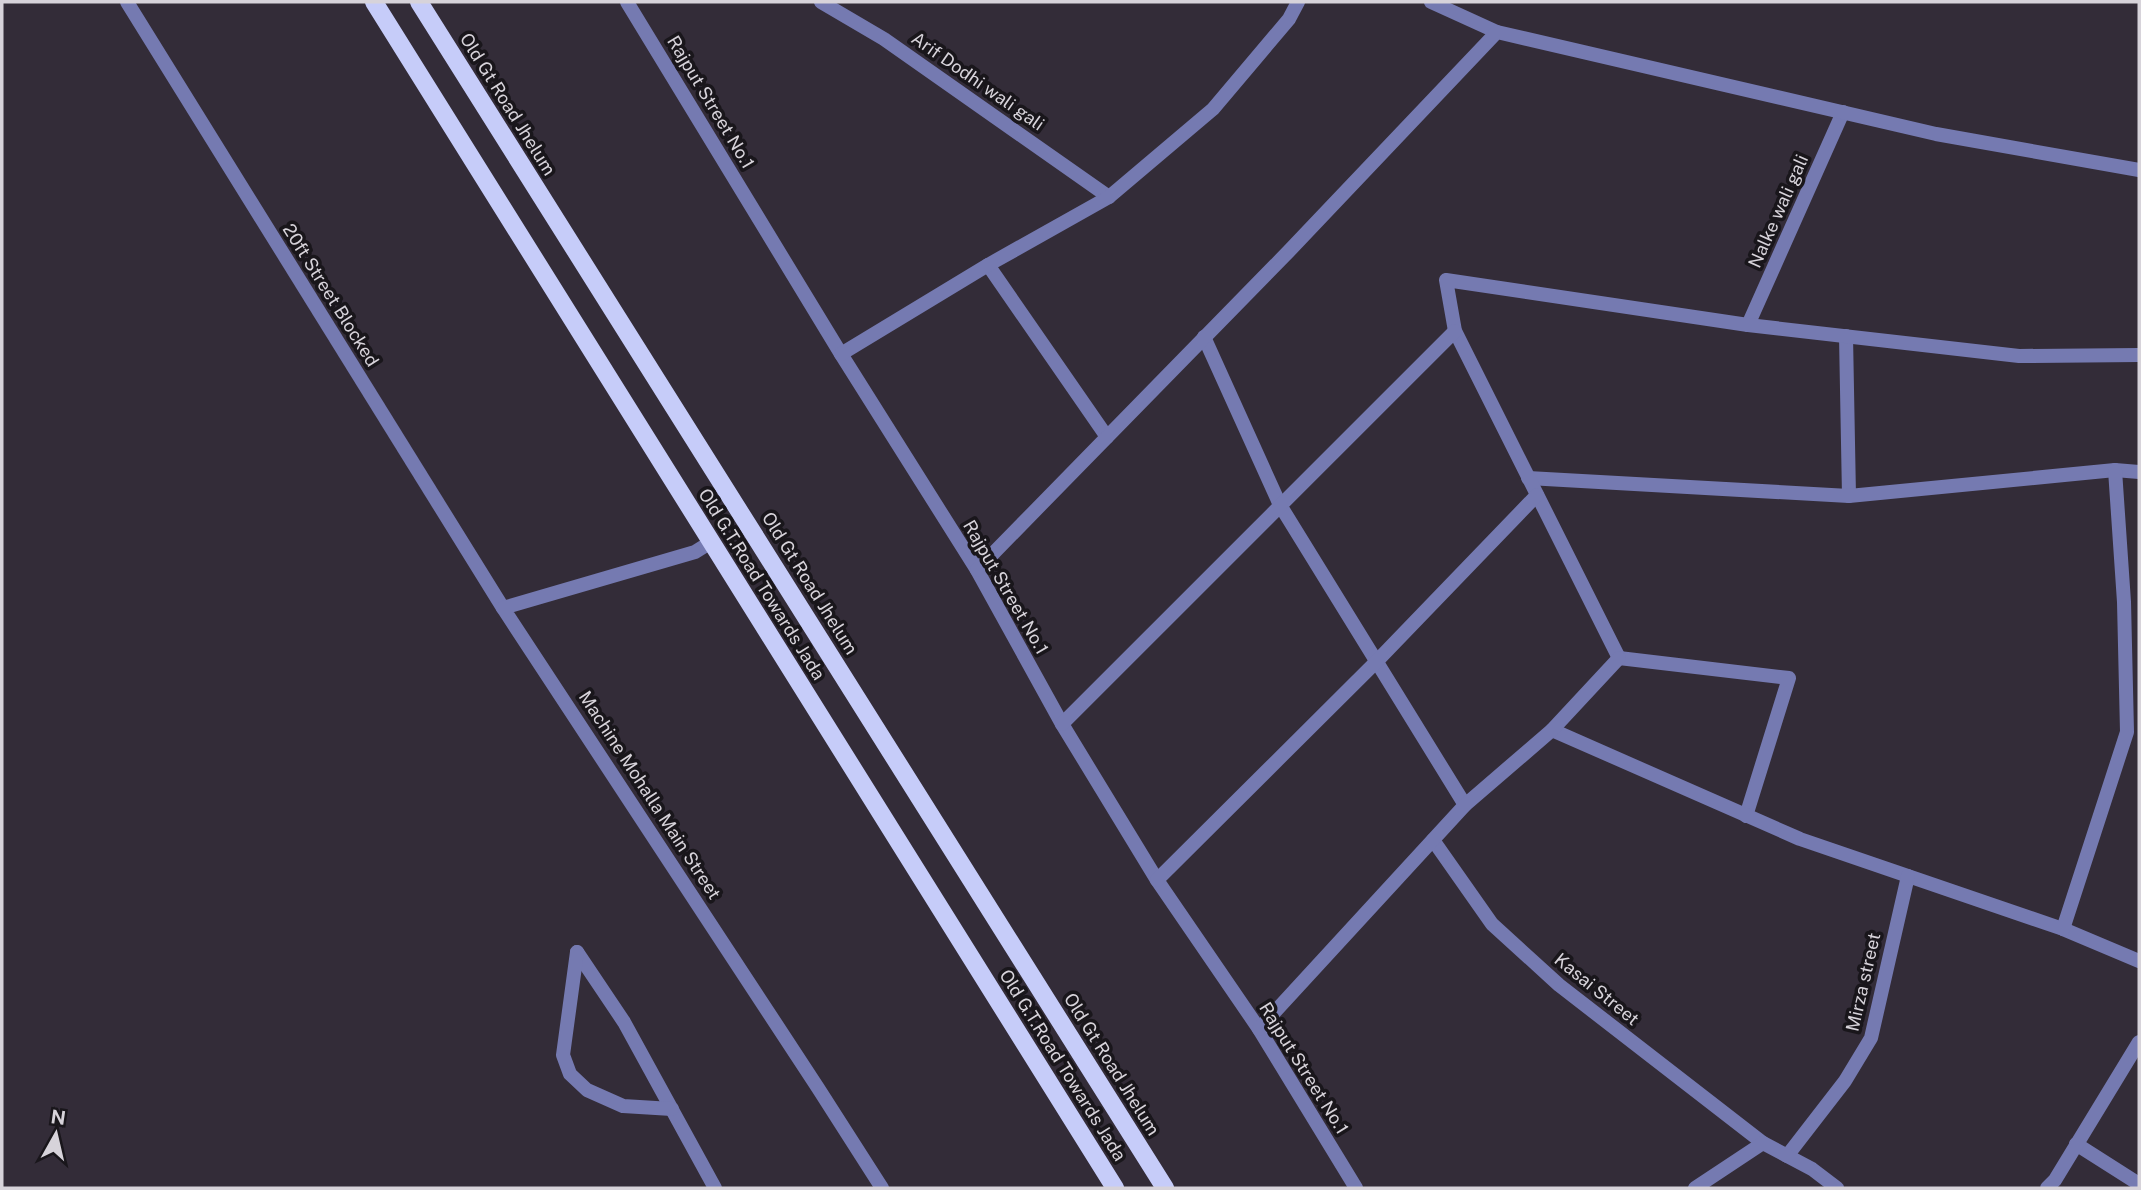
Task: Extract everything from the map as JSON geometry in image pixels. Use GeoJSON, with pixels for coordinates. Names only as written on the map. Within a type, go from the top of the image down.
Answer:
{"type":"FeatureCollection","features":[{"type":"Feature","properties":{"kind":"main road","name":"Old G.T.Road Towards Jada"},"geometry":{"type":"LineString","coordinates":[[374,2],[1115,1188]]}},
{"type":"Feature","properties":{"kind":"main road","name":"Old Gt Road Jhelum"},"geometry":{"type":"LineString","coordinates":[[419,2],[1165,1188]]}},
{"type":"Feature","properties":{"kind":"street","name":"20ft Street Blocked"},"geometry":{"type":"LineString","coordinates":[[127,2],[503,608]]}},
{"type":"Feature","properties":{"kind":"street","name":"Rajput Street No.1"},"geometry":{"type":"LineString","coordinates":[[627,2],[841,354],[977,570],[1062,724],[1157,880],[1259,1029],[1356,1188]]}},
{"type":"Feature","properties":{"kind":"street","name":"Arif Dodhi wali gali"},"geometry":{"type":"LineString","coordinates":[[821,2],[884,39],[1109,197]]}},
{"type":"Feature","properties":{"kind":"street"},"geometry":{"type":"LineString","coordinates":[[841,354],[988,265],[1109,197],[1213,109],[1289,19],[1298,2]]}},
{"type":"Feature","properties":{"kind":"street"},"geometry":{"type":"LineString","coordinates":[[1431,2],[1497,33],[1936,134],[2139,170]]}},
{"type":"Feature","properties":{"kind":"street"},"geometry":{"type":"LineString","coordinates":[[977,570],[1497,33]]}},
{"type":"Feature","properties":{"kind":"street","name":"Nalke wali gali"},"geometry":{"type":"LineString","coordinates":[[1748,325],[1843,113]]}},
{"type":"Feature","properties":{"kind":"street"},"geometry":{"type":"LineString","coordinates":[[988,265],[1107,437]]}},
{"type":"Feature","properties":{"kind":"street"},"geometry":{"type":"LineString","coordinates":[[1619,658],[1455,331],[1447,280],[1748,325],[2019,356],[2139,355]]}},
{"type":"Feature","properties":{"kind":"street"},"geometry":{"type":"LineString","coordinates":[[1062,724],[1455,331]]}},
{"type":"Feature","properties":{"kind":"street"},"geometry":{"type":"LineString","coordinates":[[1204,337],[1280,505],[1465,805]]}},
{"type":"Feature","properties":{"kind":"street"},"geometry":{"type":"LineString","coordinates":[[1846,337],[1849,496]]}},
{"type":"Feature","properties":{"kind":"street"},"geometry":{"type":"LineString","coordinates":[[1528,478],[1849,496],[2115,470],[2139,472]]}},
{"type":"Feature","properties":{"kind":"street"},"geometry":{"type":"LineString","coordinates":[[2063,929],[2127,732],[2124,602],[2115,470]]}},
{"type":"Feature","properties":{"kind":"street"},"geometry":{"type":"LineString","coordinates":[[1157,880],[1377,661],[1537,495]]}},
{"type":"Feature","properties":{"kind":"street"},"geometry":{"type":"LineString","coordinates":[[503,608],[695,552],[711,542]]}},
{"type":"Feature","properties":{"kind":"street","name":"Machine Mohalla Main Street"},"geometry":{"type":"LineString","coordinates":[[503,608],[882,1188]]}},
{"type":"Feature","properties":{"kind":"street"},"geometry":{"type":"LineString","coordinates":[[1259,1029],[1465,805],[1552,730],[1619,658]]}},
{"type":"Feature","properties":{"kind":"street"},"geometry":{"type":"LineString","coordinates":[[1619,658],[1789,678],[1746,816]]}},
{"type":"Feature","properties":{"kind":"street"},"geometry":{"type":"LineString","coordinates":[[1552,730],[1800,839],[2063,929],[2139,961]]}},
{"type":"Feature","properties":{"kind":"street","name":"Kasai Street"},"geometry":{"type":"LineString","coordinates":[[1433,840],[1492,924],[1559,985],[1763,1143],[1812,1169],[1838,1188]]}},
{"type":"Feature","properties":{"kind":"street","name":"Mirza street"},"geometry":{"type":"LineString","coordinates":[[1787,1156],[1845,1081],[1871,1038],[1908,876]]}},
{"type":"Feature","properties":{"kind":"street"},"geometry":{"type":"LineString","coordinates":[[672,1109],[624,1106],[587,1090],[570,1074],[563,1055],[577,952],[624,1022],[672,1109],[715,1188]]}},
{"type":"Feature","properties":{"kind":"street"},"geometry":{"type":"LineString","coordinates":[[2047,1188],[2055,1180],[2139,1042]]}},
{"type":"Feature","properties":{"kind":"street"},"geometry":{"type":"LineString","coordinates":[[1695,1188],[1763,1143]]}},
{"type":"Feature","properties":{"kind":"street"},"geometry":{"type":"LineString","coordinates":[[2076,1144],[2139,1184]]}}]}
